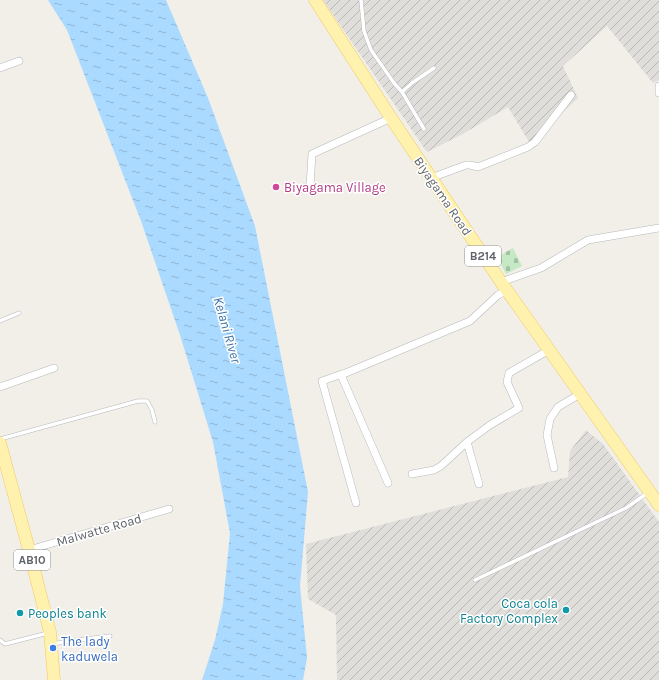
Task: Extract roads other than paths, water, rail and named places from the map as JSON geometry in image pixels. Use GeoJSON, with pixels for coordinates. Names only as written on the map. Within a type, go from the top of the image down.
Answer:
{"type":"FeatureCollection","features":[{"type":"Feature","properties":{"kind":"main road","name":"Biyagama Road"},"geometry":{"type":"LineString","coordinates":[[315,0],[391,118],[504,286],[548,350],[655,497]]}},
{"type":"Feature","properties":{"kind":"main road","name":"AB10"},"geometry":{"type":"LineString","coordinates":[[0,443],[4,471],[29,550],[50,632],[54,680]]}},
{"type":"Feature","properties":{"kind":"street"},"geometry":{"type":"LineString","coordinates":[[0,68],[19,61]]}},
{"type":"Feature","properties":{"kind":"street"},"geometry":{"type":"LineString","coordinates":[[659,86],[659,93]]}},
{"type":"Feature","properties":{"kind":"street"},"geometry":{"type":"LineString","coordinates":[[431,178],[466,165],[478,167],[531,145],[535,142],[571,95]]}},
{"type":"Feature","properties":{"kind":"street"},"geometry":{"type":"LineString","coordinates":[[296,190],[310,186],[312,154],[391,118]]}},
{"type":"Feature","properties":{"kind":"street"},"geometry":{"type":"LineString","coordinates":[[356,503],[322,381],[470,321],[498,295],[504,286],[541,268],[588,240],[659,228]]}},
{"type":"Feature","properties":{"kind":"street"},"geometry":{"type":"LineString","coordinates":[[412,474],[434,470],[441,466],[467,442],[490,424],[519,408],[507,382],[509,374],[548,350]]}},
{"type":"Feature","properties":{"kind":"street"},"geometry":{"type":"LineString","coordinates":[[0,387],[54,368]]}},
{"type":"Feature","properties":{"kind":"street"},"geometry":{"type":"LineString","coordinates":[[342,374],[340,375],[388,483]]}},
{"type":"Feature","properties":{"kind":"street"},"geometry":{"type":"LineString","coordinates":[[554,468],[547,435],[550,419],[558,407],[580,394]]}},
{"type":"Feature","properties":{"kind":"street"},"geometry":{"type":"LineString","coordinates":[[467,442],[479,484]]}},
{"type":"Feature","properties":{"kind":"street","name":"Malwatte Road"},"geometry":{"type":"LineString","coordinates":[[29,550],[169,509]]}},
{"type":"Feature","properties":{"kind":"lane"},"geometry":{"type":"LineString","coordinates":[[362,0],[364,31],[371,50],[402,92],[424,129]]}},
{"type":"Feature","properties":{"kind":"lane"},"geometry":{"type":"LineString","coordinates":[[402,92],[434,68]]}},
{"type":"Feature","properties":{"kind":"lane"},"geometry":{"type":"LineString","coordinates":[[0,321],[19,313]]}},
{"type":"Feature","properties":{"kind":"lane"},"geometry":{"type":"LineString","coordinates":[[0,439],[138,401],[147,401],[152,410],[155,422]]}},
{"type":"Feature","properties":{"kind":"lane"},"geometry":{"type":"LineString","coordinates":[[474,580],[626,508],[655,497]]}},
{"type":"Feature","properties":{"kind":"lane"},"geometry":{"type":"LineString","coordinates":[[0,647],[5,644],[50,632]]}},
{"type":"Feature","properties":{"kind":"lane"},"geometry":{"type":"LineString","coordinates":[[51,645],[110,636]]}},
{"type":"Feature","properties":{"kind":"lane"},"geometry":{"type":"LineString","coordinates":[[0,640],[5,644]]}},
{"type":"Feature","properties":{"kind":"water","name":"Kelani River"},"geometry":{"type":"Polygon","coordinates":[[[48,0],[166,0],[208,98],[255,226],[308,492],[300,586],[307,658],[303,680],[202,680],[215,640],[223,604],[230,533],[213,442],[180,335],[141,221],[67,30],[48,0]]]}},
{"type":"Feature","properties":{"kind":"place","name":"Biyagama Village"},"geometry":{"type":"Point","coordinates":[276,187]}},
{"type":"Feature","properties":{"kind":"place","name":"Coca cola Factory Complex"},"geometry":{"type":"Point","coordinates":[566,610]}},
{"type":"Feature","properties":{"kind":"place","name":"Peoples bank"},"geometry":{"type":"Point","coordinates":[20,613]}},
{"type":"Feature","properties":{"kind":"place","name":"The lady kaduwela"},"geometry":{"type":"Point","coordinates":[53,648]}}]}
